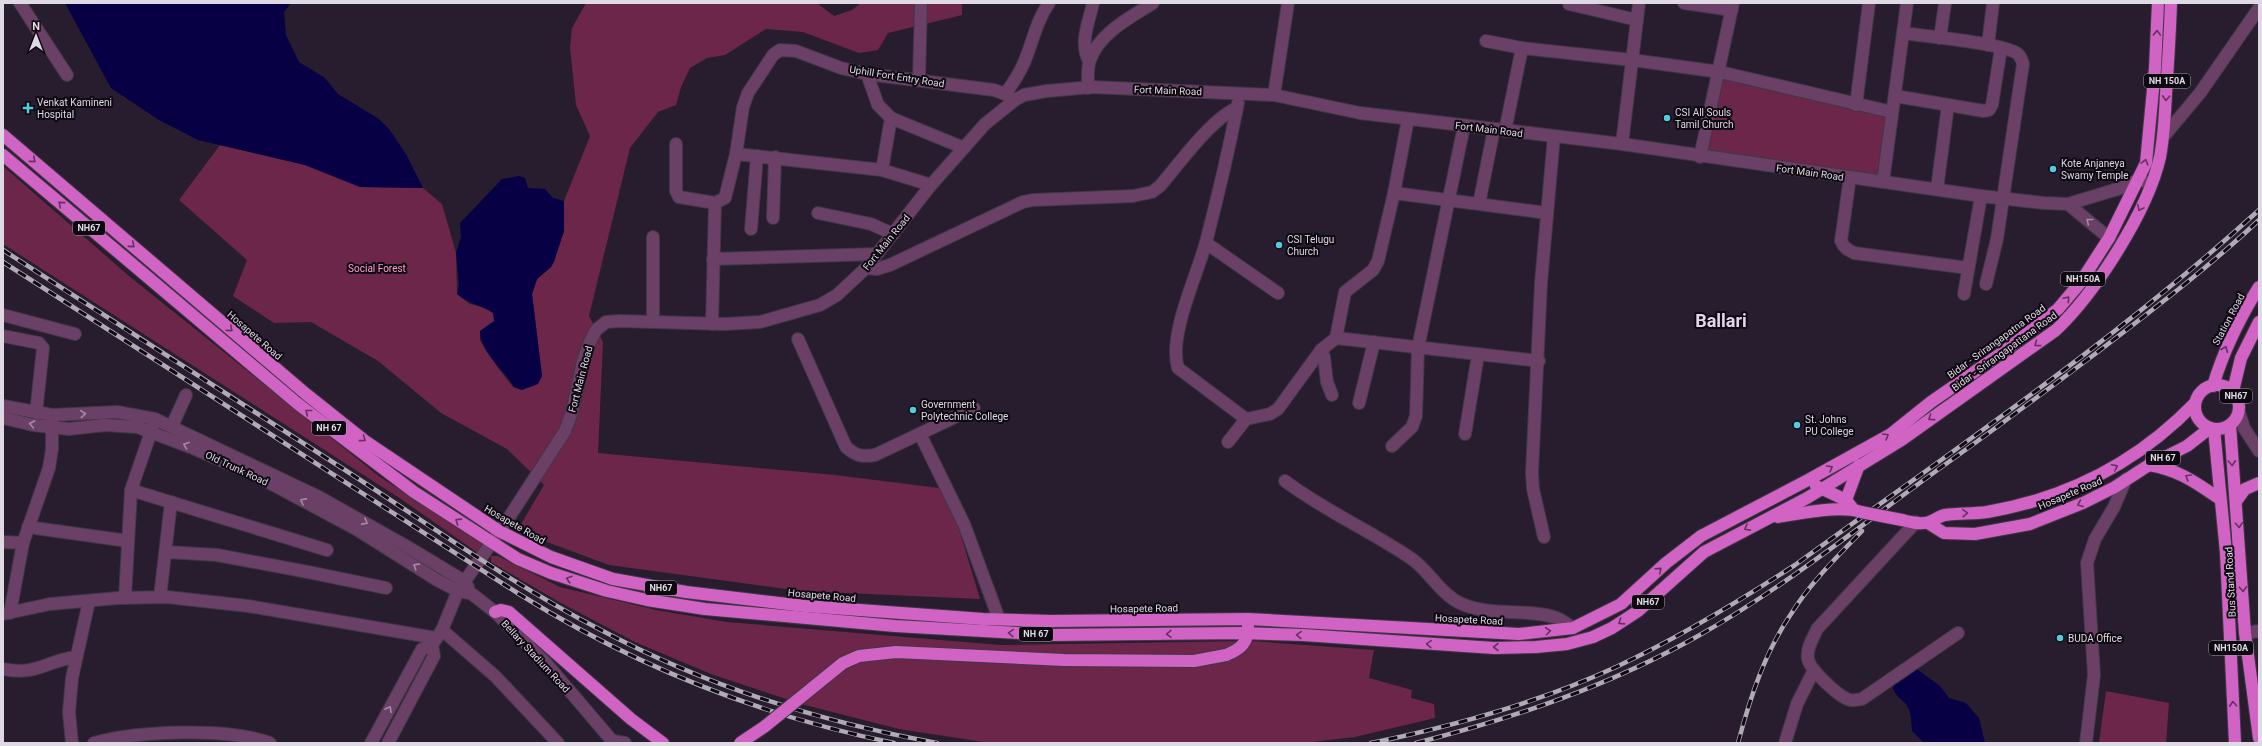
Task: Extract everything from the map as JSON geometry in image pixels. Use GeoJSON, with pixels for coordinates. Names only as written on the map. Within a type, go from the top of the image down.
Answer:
{"type":"FeatureCollection","features":[{"type":"Feature","properties":{"kind":"highway","name":"Bidar - Srirangapatna Road"},"geometry":{"type":"LineString","coordinates":[[1808,480],[1891,434],[2041,324],[2070,296],[2109,238],[2146,163],[2155,68],[2158,3]]}},
{"type":"Feature","properties":{"kind":"highway","name":"NH 150A"},"geometry":{"type":"LineString","coordinates":[[2164,136],[2171,3]]}},
{"type":"Feature","properties":{"kind":"highway","name":"Hosapete Road"},"geometry":{"type":"LineString","coordinates":[[3,135],[306,394],[366,441],[499,531],[551,557],[613,579],[686,592],[805,606],[999,619],[1051,622],[1248,619],[1519,634],[1573,628],[1620,604],[1666,563],[1701,536],[1752,508],[1795,487]]}},
{"type":"Feature","properties":{"kind":"highway","name":"Bidar - Srirangapattana Road"},"geometry":{"type":"LineString","coordinates":[[1807,498],[1900,441],[2056,330],[2073,314],[2091,291],[2124,239],[2151,183],[2159,159],[2164,136]]}},
{"type":"Feature","properties":{"kind":"highway","name":"NH67"},"geometry":{"type":"LineString","coordinates":[[3,155],[176,302]]}},
{"type":"Feature","properties":{"kind":"highway","name":"Station Road"},"geometry":{"type":"LineString","coordinates":[[2213,386],[2222,354],[2233,329],[2254,302],[2259,287]]}},
{"type":"Feature","properties":{"kind":"highway","name":"NH 67"},"geometry":{"type":"LineString","coordinates":[[176,302],[298,404],[354,448],[414,492],[518,559],[551,573],[600,589],[647,600],[705,609],[895,626],[1051,635],[1248,634],[1468,647]]}},
{"type":"Feature","properties":{"kind":"highway","name":"NH67"},"geometry":{"type":"LineString","coordinates":[[2233,391],[2241,358],[2259,322]]}},
{"type":"Feature","properties":{"kind":"highway","name":"NH67"},"geometry":{"type":"LineString","coordinates":[[2195,403],[2202,392],[2213,386],[2227,387],[2233,391],[2239,404],[2239,412],[2230,425]]}},
{"type":"Feature","properties":{"kind":"highway","name":"Hosapete Road"},"geometry":{"type":"LineString","coordinates":[[1922,523],[1943,515],[1986,512],[2021,505],[2060,492],[2116,467],[2138,454],[2179,420],[2195,403]]}},
{"type":"Feature","properties":{"kind":"highway"},"geometry":{"type":"LineString","coordinates":[[2195,403],[2198,418],[2212,428],[2230,425]]}},
{"type":"Feature","properties":{"kind":"highway","name":"Bus Stand Road"},"geometry":{"type":"LineString","coordinates":[[2230,425],[2232,474],[2237,500],[2245,633],[2259,738]]}},
{"type":"Feature","properties":{"kind":"highway","name":"Hosapete Road"},"geometry":{"type":"LineString","coordinates":[[1853,507],[1902,520],[1922,523],[1944,533],[1975,534],[2030,524],[2083,503],[2115,487],[2149,465],[2187,446],[2212,428]]}},
{"type":"Feature","properties":{"kind":"highway","name":"Bus Stand Road"},"geometry":{"type":"LineString","coordinates":[[2212,428],[2226,553],[2235,743]]}},
{"type":"Feature","properties":{"kind":"highway"},"geometry":{"type":"LineString","coordinates":[[1853,507],[1859,465]]}},
{"type":"Feature","properties":{"kind":"highway"},"geometry":{"type":"LineString","coordinates":[[2149,465],[2168,468],[2184,475],[2220,499]]}},
{"type":"Feature","properties":{"kind":"highway"},"geometry":{"type":"LineString","coordinates":[[1808,480],[1853,507]]}},
{"type":"Feature","properties":{"kind":"highway","name":"NH150A"},"geometry":{"type":"LineString","coordinates":[[1795,487],[1808,480]]}},
{"type":"Feature","properties":{"kind":"highway"},"geometry":{"type":"LineString","coordinates":[[2237,500],[2245,489],[2259,483]]}},
{"type":"Feature","properties":{"kind":"highway"},"geometry":{"type":"LineString","coordinates":[[1795,487],[1807,498],[1832,509],[1842,511],[1853,507]]}},
{"type":"Feature","properties":{"kind":"highway","name":"NH67"},"geometry":{"type":"LineString","coordinates":[[1468,647],[1536,647],[1567,644],[1593,637],[1612,628],[1638,611],[1704,552],[1765,518],[1807,498]]}},
{"type":"Feature","properties":{"kind":"highway"},"geometry":{"type":"LineString","coordinates":[[1765,518],[1832,509]]}},
{"type":"Feature","properties":{"kind":"highway"},"geometry":{"type":"LineString","coordinates":[[494,612],[505,610],[518,619],[636,723],[663,743]]}},
{"type":"Feature","properties":{"kind":"highway"},"geometry":{"type":"LineString","coordinates":[[740,743],[764,727],[843,663],[859,656],[896,652],[1064,660],[1194,661],[1226,655],[1242,646],[1248,634],[1248,619]]}},
{"type":"Feature","properties":{"kind":"street"},"geometry":{"type":"LineString","coordinates":[[20,3],[67,76]]}},
{"type":"Feature","properties":{"kind":"street"},"geometry":{"type":"LineString","coordinates":[[918,80],[921,3]]}},
{"type":"Feature","properties":{"kind":"street"},"geometry":{"type":"LineString","coordinates":[[1010,97],[1027,56],[1034,30],[1049,3]]}},
{"type":"Feature","properties":{"kind":"street"},"geometry":{"type":"LineString","coordinates":[[1088,88],[1089,61],[1085,53],[1084,41],[1093,3]]}},
{"type":"Feature","properties":{"kind":"street"},"geometry":{"type":"LineString","coordinates":[[1089,61],[1102,40],[1126,20],[1154,3]]}},
{"type":"Feature","properties":{"kind":"street"},"geometry":{"type":"LineString","coordinates":[[1274,96],[1288,3]]}},
{"type":"Feature","properties":{"kind":"street"},"geometry":{"type":"LineString","coordinates":[[1622,144],[1639,3]]}},
{"type":"Feature","properties":{"kind":"street"},"geometry":{"type":"LineString","coordinates":[[1684,3],[1732,6],[1720,72],[1700,157]]}},
{"type":"Feature","properties":{"kind":"street"},"geometry":{"type":"LineString","coordinates":[[1856,105],[1869,3]]}},
{"type":"Feature","properties":{"kind":"street"},"geometry":{"type":"LineString","coordinates":[[1883,182],[1907,3]]}},
{"type":"Feature","properties":{"kind":"street"},"geometry":{"type":"LineString","coordinates":[[1940,38],[1945,3]]}},
{"type":"Feature","properties":{"kind":"street"},"geometry":{"type":"LineString","coordinates":[[1988,45],[1993,3]]}},
{"type":"Feature","properties":{"kind":"street"},"geometry":{"type":"LineString","coordinates":[[1569,4],[1637,20]]}},
{"type":"Feature","properties":{"kind":"street"},"geometry":{"type":"LineString","coordinates":[[2164,136],[2200,93],[2259,8]]}},
{"type":"Feature","properties":{"kind":"street"},"geometry":{"type":"LineString","coordinates":[[1903,33],[2001,48],[2017,53],[2023,64],[1993,258],[1986,284]]}},
{"type":"Feature","properties":{"kind":"street"},"geometry":{"type":"LineString","coordinates":[[1486,41],[1522,48],[1632,60],[1720,72],[1856,105],[1892,112]]}},
{"type":"Feature","properties":{"kind":"street"},"geometry":{"type":"LineString","coordinates":[[1479,204],[1522,48]]}},
{"type":"Feature","properties":{"kind":"street"},"geometry":{"type":"LineString","coordinates":[[1895,96],[1989,110],[1992,105],[2001,48]]}},
{"type":"Feature","properties":{"kind":"street","name":"Uphill Fort Entry Road"},"geometry":{"type":"LineString","coordinates":[[715,203],[721,201],[727,193],[736,154],[742,107],[748,93],[773,55],[780,50],[796,51],[841,68],[867,74],[994,90],[1010,97]]}},
{"type":"Feature","properties":{"kind":"street"},"geometry":{"type":"LineString","coordinates":[[867,74],[878,105],[891,118],[964,148]]}},
{"type":"Feature","properties":{"kind":"street","name":"Fort Main Road"},"geometry":{"type":"LineString","coordinates":[[437,637],[457,586],[499,531],[565,431],[572,412],[583,361],[596,330],[606,322],[653,321],[712,324],[760,322],[820,305],[837,295],[866,268],[931,185],[1010,97],[1047,91],[1088,88],[1240,92],[1274,96],[1360,113],[1622,144],[1700,157],[1981,196],[2068,204],[2121,188],[2138,180]]}},
{"type":"Feature","properties":{"kind":"street"},"geometry":{"type":"LineString","coordinates":[[1240,92],[1206,243],[1181,323],[1175,349],[1178,368],[1246,419]]}},
{"type":"Feature","properties":{"kind":"street"},"geometry":{"type":"LineString","coordinates":[[1937,189],[1948,105]]}},
{"type":"Feature","properties":{"kind":"street"},"geometry":{"type":"LineString","coordinates":[[866,268],[877,269],[890,265],[1024,202],[1033,200],[1133,196],[1152,192],[1160,186],[1215,124],[1230,110],[1237,108]]}},
{"type":"Feature","properties":{"kind":"street"},"geometry":{"type":"LineString","coordinates":[[882,170],[891,118]]}},
{"type":"Feature","properties":{"kind":"street"},"geometry":{"type":"LineString","coordinates":[[1228,442],[1246,419],[1270,414],[1278,409],[1321,350],[1336,338],[1345,292],[1373,270],[1378,261],[1394,193],[1408,119]]}},
{"type":"Feature","properties":{"kind":"street"},"geometry":{"type":"LineString","coordinates":[[1392,446],[1412,427],[1416,416],[1418,348],[1464,126]]}},
{"type":"Feature","properties":{"kind":"street"},"geometry":{"type":"LineString","coordinates":[[1544,537],[1533,489],[1532,472],[1539,360],[1541,283],[1554,136]]}},
{"type":"Feature","properties":{"kind":"street"},"geometry":{"type":"LineString","coordinates":[[676,144],[677,195],[682,199],[715,203],[712,324]]}},
{"type":"Feature","properties":{"kind":"street"},"geometry":{"type":"LineString","coordinates":[[736,154],[775,157],[882,170],[931,185]]}},
{"type":"Feature","properties":{"kind":"street"},"geometry":{"type":"LineString","coordinates":[[751,229],[757,156]]}},
{"type":"Feature","properties":{"kind":"street"},"geometry":{"type":"LineString","coordinates":[[773,218],[775,157]]}},
{"type":"Feature","properties":{"kind":"street"},"geometry":{"type":"LineString","coordinates":[[1850,177],[1841,241],[1843,246],[1848,250],[1854,253],[1968,268]]}},
{"type":"Feature","properties":{"kind":"street"},"geometry":{"type":"LineString","coordinates":[[2138,180],[2151,183]]}},
{"type":"Feature","properties":{"kind":"street"},"geometry":{"type":"LineString","coordinates":[[1394,193],[1547,213]]}},
{"type":"Feature","properties":{"kind":"street"},"geometry":{"type":"LineString","coordinates":[[1964,294],[1981,196]]}},
{"type":"Feature","properties":{"kind":"street"},"geometry":{"type":"LineString","coordinates":[[2068,204],[2109,238]]}},
{"type":"Feature","properties":{"kind":"street"},"geometry":{"type":"LineString","coordinates":[[818,213],[871,224],[893,234]]}},
{"type":"Feature","properties":{"kind":"street"},"geometry":{"type":"LineString","coordinates":[[653,237],[653,321]]}},
{"type":"Feature","properties":{"kind":"street"},"geometry":{"type":"LineString","coordinates":[[1206,243],[1278,293]]}},
{"type":"Feature","properties":{"kind":"street"},"geometry":{"type":"LineString","coordinates":[[713,259],[877,254]]}},
{"type":"Feature","properties":{"kind":"street"},"geometry":{"type":"LineString","coordinates":[[3,315],[75,334]]}},
{"type":"Feature","properties":{"kind":"street"},"geometry":{"type":"LineString","coordinates":[[3,336],[39,344],[43,348],[36,413]]}},
{"type":"Feature","properties":{"kind":"street"},"geometry":{"type":"LineString","coordinates":[[1336,338],[1478,355],[1539,360]]}},
{"type":"Feature","properties":{"kind":"street"},"geometry":{"type":"LineString","coordinates":[[798,339],[846,447],[853,454],[862,457],[875,455],[974,408]]}},
{"type":"Feature","properties":{"kind":"street"},"geometry":{"type":"LineString","coordinates":[[1359,403],[1374,342]]}},
{"type":"Feature","properties":{"kind":"street"},"geometry":{"type":"LineString","coordinates":[[1321,350],[1324,357],[1327,382],[1332,395]]}},
{"type":"Feature","properties":{"kind":"street"},"geometry":{"type":"LineString","coordinates":[[1465,434],[1478,355]]}},
{"type":"Feature","properties":{"kind":"street"},"geometry":{"type":"LineString","coordinates":[[172,426],[186,395]]}},
{"type":"Feature","properties":{"kind":"street","name":"Old Trunk Road"},"geometry":{"type":"LineString","coordinates":[[3,406],[52,415],[111,412],[133,413],[155,419],[319,497],[406,546],[457,586]]}},
{"type":"Feature","properties":{"kind":"street"},"geometry":{"type":"LineString","coordinates":[[2239,412],[2244,428],[2259,451]]}},
{"type":"Feature","properties":{"kind":"street"},"geometry":{"type":"LineString","coordinates":[[52,415],[52,449],[49,468],[23,543],[6,613],[50,604],[125,598],[160,598],[248,606],[437,637],[495,676],[558,743]]}},
{"type":"Feature","properties":{"kind":"street","name":"Old Trunk Road"},"geometry":{"type":"LineString","coordinates":[[3,418],[52,428],[69,429],[121,425],[152,432],[255,475],[356,529],[457,586]]}},
{"type":"Feature","properties":{"kind":"street"},"geometry":{"type":"LineString","coordinates":[[125,598],[132,490],[155,419]]}},
{"type":"Feature","properties":{"kind":"street"},"geometry":{"type":"LineString","coordinates":[[920,434],[964,524],[999,619]]}},
{"type":"Feature","properties":{"kind":"street"},"geometry":{"type":"LineString","coordinates":[[2086,743],[2094,675],[2087,563],[2095,539],[2114,507],[2126,479]]}},
{"type":"Feature","properties":{"kind":"street"},"geometry":{"type":"LineString","coordinates":[[1285,481],[1324,507],[1414,561],[1433,578],[1449,596],[1460,603],[1477,609],[1506,614],[1545,615],[1556,618],[1573,628]]}},
{"type":"Feature","properties":{"kind":"street"},"geometry":{"type":"LineString","coordinates":[[132,490],[327,550]]}},
{"type":"Feature","properties":{"kind":"street"},"geometry":{"type":"LineString","coordinates":[[160,598],[166,552],[166,534],[171,502]]}},
{"type":"Feature","properties":{"kind":"street"},"geometry":{"type":"LineString","coordinates":[[1922,523],[1817,629],[1808,648],[1808,660],[1814,670],[1840,695],[1851,700],[1862,699],[1958,633]]}},
{"type":"Feature","properties":{"kind":"street"},"geometry":{"type":"LineString","coordinates":[[28,527],[128,541]]}},
{"type":"Feature","properties":{"kind":"street"},"geometry":{"type":"LineString","coordinates":[[3,542],[23,543]]}},
{"type":"Feature","properties":{"kind":"street"},"geometry":{"type":"LineString","coordinates":[[166,552],[217,555],[386,588]]}},
{"type":"Feature","properties":{"kind":"street","name":"Bellary Stadium Road"},"geometry":{"type":"LineString","coordinates":[[457,586],[472,594],[494,612],[545,662],[597,725],[609,742]]}},
{"type":"Feature","properties":{"kind":"street"},"geometry":{"type":"LineString","coordinates":[[72,743],[69,712],[76,657],[89,601]]}},
{"type":"Feature","properties":{"kind":"street"},"geometry":{"type":"LineString","coordinates":[[2245,633],[2259,631]]}},
{"type":"Feature","properties":{"kind":"street"},"geometry":{"type":"LineString","coordinates":[[371,743],[422,649],[437,637]]}},
{"type":"Feature","properties":{"kind":"street"},"geometry":{"type":"LineString","coordinates":[[388,743],[434,656],[437,637]]}},
{"type":"Feature","properties":{"kind":"street"},"geometry":{"type":"LineString","coordinates":[[3,669],[20,672],[30,671],[61,659],[76,657]]}},
{"type":"Feature","properties":{"kind":"street"},"geometry":{"type":"LineString","coordinates":[[1785,743],[1797,704],[1814,670]]}},
{"type":"Feature","properties":{"kind":"street"},"geometry":{"type":"LineString","coordinates":[[94,743],[128,735],[175,738],[226,735],[270,743]]}},
{"type":"Feature","properties":{"kind":"street"},"geometry":{"type":"LineString","coordinates":[[609,742],[625,743]]}},
{"type":"Feature","properties":{"kind":"green space","name":"Social Forest"},"geometry":{"type":"Polygon","coordinates":[[[586,3],[817,3],[834,16],[852,10],[861,3],[962,3],[962,15],[888,33],[878,50],[859,53],[803,32],[766,29],[725,55],[707,58],[690,68],[681,87],[676,105],[658,112],[630,148],[589,316],[603,342],[598,453],[835,475],[947,489],[980,599],[800,591],[609,565],[517,531],[544,485],[507,449],[441,413],[378,361],[311,322],[274,323],[233,296],[247,260],[179,200],[220,145],[305,165],[360,187],[423,188],[442,204],[456,253],[457,294],[470,304],[486,308],[493,313],[495,321],[480,331],[480,340],[498,368],[513,387],[522,390],[542,376],[532,294],[537,279],[551,267],[564,231],[564,201],[590,136],[576,105],[570,47],[572,28],[586,3]]]}},
{"type":"Feature","properties":{"kind":"green space"},"geometry":{"type":"Polygon","coordinates":[[[1721,75],[1892,112],[1883,182],[1704,154],[1721,75]]]}},
{"type":"Feature","properties":{"kind":"green space"},"geometry":{"type":"Polygon","coordinates":[[[3,166],[129,276],[380,477],[484,542],[478,553],[401,499],[3,244],[3,166]]]}},
{"type":"Feature","properties":{"kind":"green space"},"geometry":{"type":"Polygon","coordinates":[[[491,556],[498,556],[560,587],[656,610],[727,622],[1000,645],[1251,641],[1374,650],[1369,678],[1412,690],[1411,698],[1434,704],[1435,718],[1355,737],[1304,743],[990,743],[899,729],[801,704],[711,674],[635,642],[561,603],[491,562],[491,556]]]}},
{"type":"Feature","properties":{"kind":"green space"},"geometry":{"type":"Polygon","coordinates":[[[2106,691],[2169,703],[2166,743],[2099,743],[2106,691]]]}},
{"type":"Feature","properties":{"kind":"shaded area"},"geometry":{"type":"Polygon","coordinates":[[[65,3],[291,3],[284,12],[286,35],[299,62],[325,78],[338,94],[379,119],[389,129],[406,154],[423,188],[360,187],[305,165],[198,140],[159,120],[111,88],[65,3]]]}},
{"type":"Feature","properties":{"kind":"shaded area"},"geometry":{"type":"Polygon","coordinates":[[[519,176],[525,178],[528,188],[545,189],[553,198],[564,201],[564,231],[554,262],[551,267],[537,279],[532,294],[542,376],[538,384],[522,390],[514,387],[488,354],[481,339],[480,331],[494,321],[493,313],[457,294],[459,285],[456,253],[461,237],[460,223],[502,179],[519,176]]]}},
{"type":"Feature","properties":{"kind":"shaded area"},"geometry":{"type":"Polygon","coordinates":[[[1914,667],[1940,686],[1949,698],[1966,703],[1979,718],[1985,743],[1924,743],[1912,731],[1909,709],[1893,689],[1897,675],[1914,667]]]}},
{"type":"Feature","properties":{"kind":"railway"},"geometry":{"type":"LineString","coordinates":[[1371,743],[1464,721],[1556,692],[1639,656],[1730,606],[1795,565],[2032,394],[2148,305],[2259,210]]}},
{"type":"Feature","properties":{"kind":"railway"},"geometry":{"type":"LineString","coordinates":[[1416,743],[1489,723],[1596,685],[1664,654],[1731,617],[1826,552],[2095,354],[2199,272],[2259,220]]}},
{"type":"Feature","properties":{"kind":"railway"},"geometry":{"type":"LineString","coordinates":[[3,250],[345,470],[501,573],[599,629],[680,667],[721,684],[764,699],[850,724],[937,743]]}},
{"type":"Feature","properties":{"kind":"railway"},"geometry":{"type":"LineString","coordinates":[[3,262],[519,594],[562,620],[653,665],[699,685],[747,703],[844,732],[894,743]]}},
{"type":"Feature","properties":{"kind":"railway"},"geometry":{"type":"LineString","coordinates":[[1738,743],[1753,692],[1773,644],[1798,603],[1815,581],[1862,531]]}},
{"type":"Feature","properties":{"kind":"place","name":"Venkat Kamineni Hospital"},"geometry":{"type":"Point","coordinates":[28,108]}},
{"type":"Feature","properties":{"kind":"place","name":"CSI All Souls Tamil Church"},"geometry":{"type":"Point","coordinates":[1667,118]}},
{"type":"Feature","properties":{"kind":"place","name":"Kote Anjaneya Swamy Temple"},"geometry":{"type":"Point","coordinates":[2053,169]}},
{"type":"Feature","properties":{"kind":"place","name":"CSI Telugu Church"},"geometry":{"type":"Point","coordinates":[1279,245]}},
{"type":"Feature","properties":{"kind":"place","name":"Government Polytechnic College"},"geometry":{"type":"Point","coordinates":[913,410]}},
{"type":"Feature","properties":{"kind":"place","name":"St. Johns PU College"},"geometry":{"type":"Point","coordinates":[1797,425]}},
{"type":"Feature","properties":{"kind":"place","name":"BUDA Office"},"geometry":{"type":"Point","coordinates":[2060,638]}},
{"type":"Feature","properties":{"kind":"district","name":"Ballari"},"geometry":{"type":"Point","coordinates":[1721,321]}}]}
